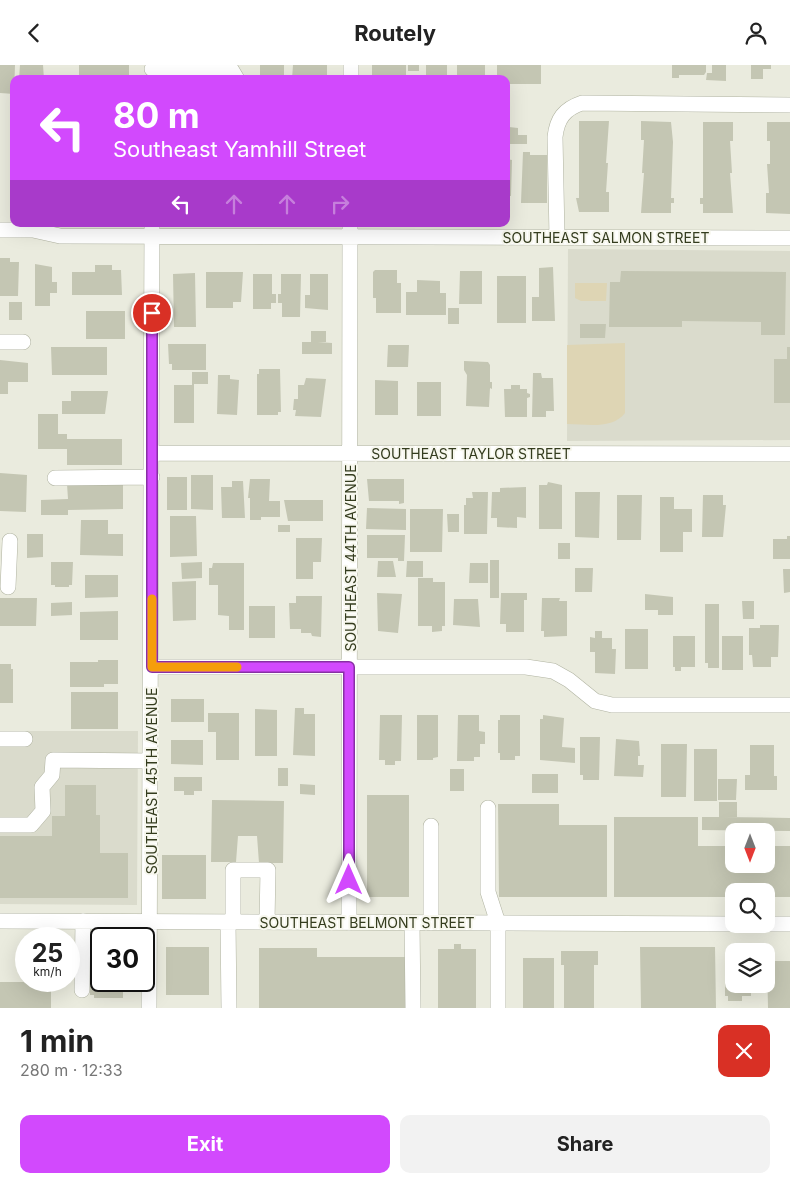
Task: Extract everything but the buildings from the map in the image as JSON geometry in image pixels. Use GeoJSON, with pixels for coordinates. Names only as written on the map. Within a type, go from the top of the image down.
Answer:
{"type":"FeatureCollection","features":[{"type":"Feature","properties":{"kind":"street"},"geometry":{"type":"LineString","coordinates":[[152,71],[231,69],[235,75]]}},
{"type":"Feature","properties":{"kind":"street"},"geometry":{"type":"LineString","coordinates":[[557,237],[554,137],[561,115],[571,107],[582,103],[790,105]]}},
{"type":"Feature","properties":{"kind":"street","name":"SOUTHEAST SALMON STREET"},"geometry":{"type":"LineString","coordinates":[[0,230],[33,230],[60,236],[152,230],[350,230],[557,237],[790,238]]}},
{"type":"Feature","properties":{"kind":"street","name":"SOUTHEAST 45TH AVENUE"},"geometry":{"type":"LineString","coordinates":[[149,1008],[152,667],[152,230]]}},
{"type":"Feature","properties":{"kind":"street","name":"SOUTHEAST 44TH AVENUE"},"geometry":{"type":"LineString","coordinates":[[349,923],[350,230]]}},
{"type":"Feature","properties":{"kind":"street"},"geometry":{"type":"LineString","coordinates":[[0,342],[23,342]]}},
{"type":"Feature","properties":{"kind":"street","name":"SOUTHEAST TAYLOR STREET"},"geometry":{"type":"LineString","coordinates":[[152,453],[790,454]]}},
{"type":"Feature","properties":{"kind":"street"},"geometry":{"type":"LineString","coordinates":[[54,478],[152,477]]}},
{"type":"Feature","properties":{"kind":"street"},"geometry":{"type":"LineString","coordinates":[[8,587],[12,541]]}},
{"type":"Feature","properties":{"kind":"street"},"geometry":{"type":"LineString","coordinates":[[152,667],[541,668],[554,671],[569,680],[595,701],[612,705],[790,705]]}},
{"type":"Feature","properties":{"kind":"street"},"geometry":{"type":"LineString","coordinates":[[0,739],[26,739]]}},
{"type":"Feature","properties":{"kind":"street"},"geometry":{"type":"LineString","coordinates":[[0,825],[31,825],[43,811],[42,787],[52,775],[53,760],[151,761]]}},
{"type":"Feature","properties":{"kind":"street"},"geometry":{"type":"LineString","coordinates":[[488,808],[488,892],[498,923],[498,1008]]}},
{"type":"Feature","properties":{"kind":"street"},"geometry":{"type":"LineString","coordinates":[[431,826],[431,923]]}},
{"type":"Feature","properties":{"kind":"street"},"geometry":{"type":"LineString","coordinates":[[229,1008],[233,870],[268,870],[267,922]]}},
{"type":"Feature","properties":{"kind":"street","name":"SOUTHEAST BELMONT STREET"},"geometry":{"type":"LineString","coordinates":[[0,921],[725,924]]}},
{"type":"Feature","properties":{"kind":"street"},"geometry":{"type":"LineString","coordinates":[[82,990],[83,921]]}},
{"type":"Feature","properties":{"kind":"street"},"geometry":{"type":"LineString","coordinates":[[412,923],[412,1008]]}},
{"type":"Feature","properties":{"kind":"street"},"geometry":{"type":"LineString","coordinates":[[775,924],[790,924]]}},
{"type":"Feature","properties":{"kind":"shaded area"},"geometry":{"type":"Polygon","coordinates":[[[568,249],[790,251],[790,440],[567,441],[568,249]]]}},
{"type":"Feature","properties":{"kind":"shaded area"},"geometry":{"type":"Polygon","coordinates":[[[575,283],[607,283],[606,301],[581,301],[575,298],[575,283]]]}},
{"type":"Feature","properties":{"kind":"shaded area"},"geometry":{"type":"Polygon","coordinates":[[[625,343],[625,413],[620,418],[606,424],[567,424],[567,345],[625,343]]]}},
{"type":"Feature","properties":{"kind":"shaded area"},"geometry":{"type":"Polygon","coordinates":[[[0,731],[138,731],[137,905],[0,904],[0,731]]]}},
{"type":"Feature","properties":{"kind":"slow traffic"},"geometry":{"type":"LineString","coordinates":[[152,599],[152,667],[237,667]]}},
{"type":"Feature","properties":{"kind":"route"},"geometry":{"type":"LineString","coordinates":[[152,313],[152,667],[349,667],[349,880]]}}]}
